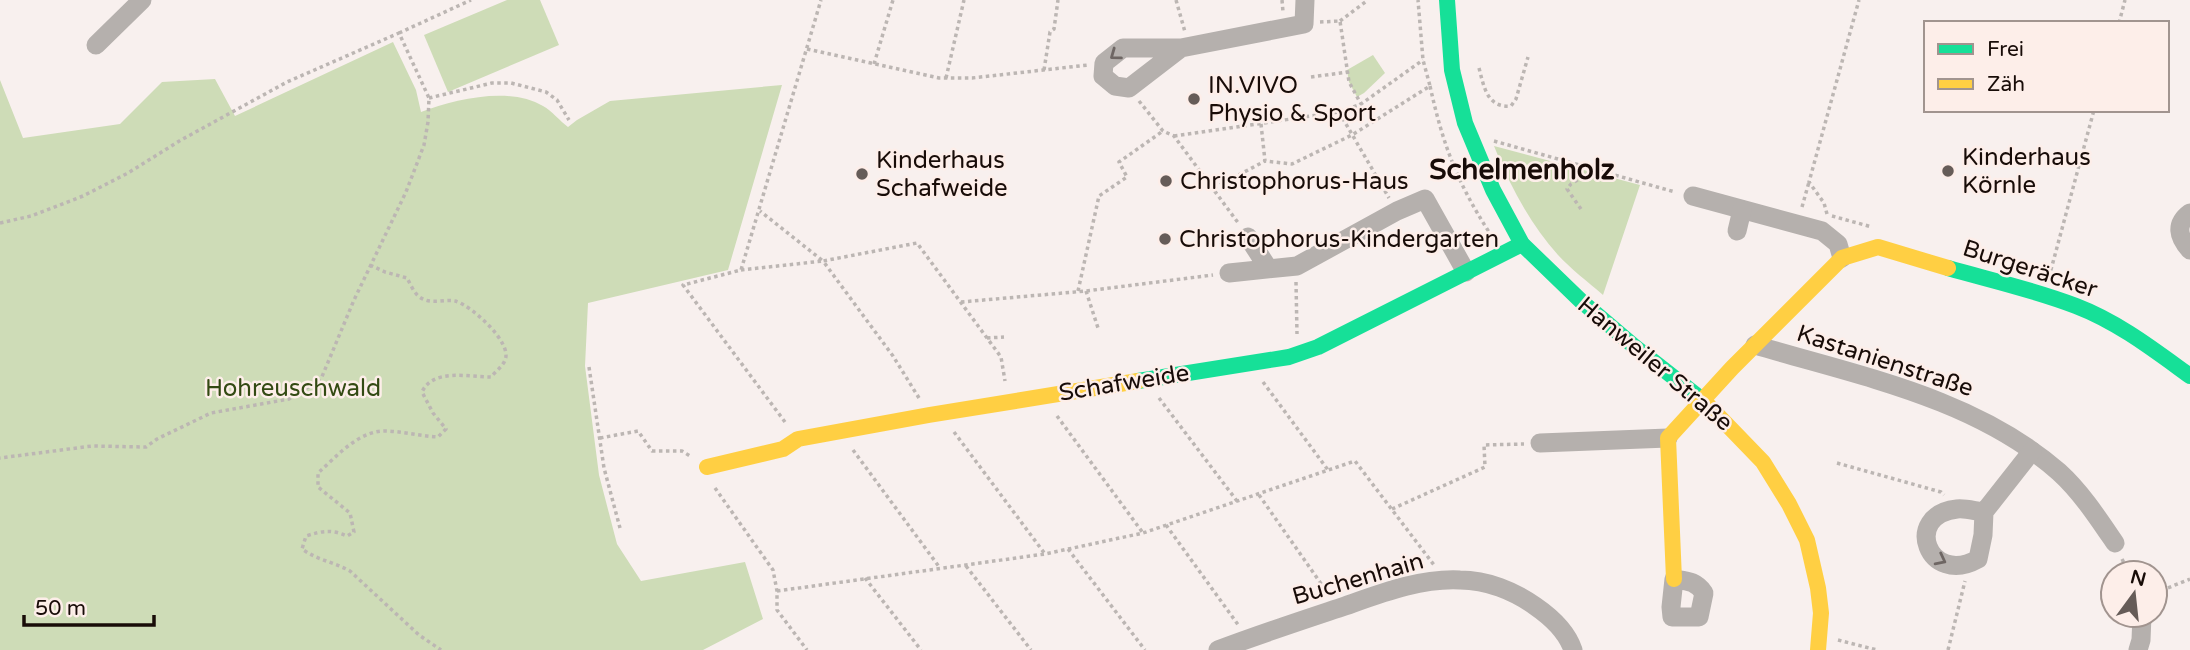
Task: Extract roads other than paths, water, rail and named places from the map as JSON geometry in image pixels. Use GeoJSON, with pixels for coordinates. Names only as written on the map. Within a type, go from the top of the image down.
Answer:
{"type":"FeatureCollection","features":[{"type":"Feature","properties":{"kind":"street"},"geometry":{"type":"LineString","coordinates":[[96,45],[142,0]]}},
{"type":"Feature","properties":{"kind":"street"},"geometry":{"type":"LineString","coordinates":[[1185,48],[1129,88],[1115,86],[1103,76],[1104,63],[1123,48],[1185,48],[1304,24],[1305,0]]}},
{"type":"Feature","properties":{"kind":"street","name":"Hanweiler Straße"},"geometry":{"type":"LineString","coordinates":[[1447,0],[1452,70],[1469,133],[1493,190],[1522,244],[1635,348],[1703,400],[1763,462],[1807,540],[1821,613],[1818,650]]}},
{"type":"Feature","properties":{"kind":"street"},"geometry":{"type":"LineString","coordinates":[[1693,196],[1742,210],[1824,223],[1838,244],[1842,258]]}},
{"type":"Feature","properties":{"kind":"street"},"geometry":{"type":"LineString","coordinates":[[1229,273],[1297,266],[1397,211],[1425,199],[1466,272]]}},
{"type":"Feature","properties":{"kind":"street"},"geometry":{"type":"LineString","coordinates":[[1737,231],[1742,210]]}},
{"type":"Feature","properties":{"kind":"street"},"geometry":{"type":"LineString","coordinates":[[2190,213],[2183,218],[2179,232],[2182,241],[2190,250]]}},
{"type":"Feature","properties":{"kind":"street"},"geometry":{"type":"LineString","coordinates":[[1248,237],[1268,268]]}},
{"type":"Feature","properties":{"kind":"street","name":"Schafweide"},"geometry":{"type":"LineString","coordinates":[[707,467],[783,449],[798,439],[1297,354],[1318,347],[1522,244]]}},
{"type":"Feature","properties":{"kind":"street","name":"Burgeräcker"},"geometry":{"type":"LineString","coordinates":[[1668,438],[1842,258],[1878,247],[2076,306],[2108,321],[2188,371]]}},
{"type":"Feature","properties":{"kind":"street","name":"Kastanienstraße"},"geometry":{"type":"LineString","coordinates":[[1755,345],[1925,397],[1988,423],[2032,451],[2060,474],[2088,504],[2115,543]]}},
{"type":"Feature","properties":{"kind":"street"},"geometry":{"type":"LineString","coordinates":[[1540,443],[1668,438],[1674,579]]}},
{"type":"Feature","properties":{"kind":"street"},"geometry":{"type":"LineString","coordinates":[[1984,512],[1958,509],[1933,518],[1927,529],[1926,542],[1930,554],[1939,561],[1955,566],[1969,564],[1978,559],[1984,512],[2032,451]]}},
{"type":"Feature","properties":{"kind":"street","name":"Buchenhain"},"geometry":{"type":"LineString","coordinates":[[1218,650],[1395,589],[1462,579],[1518,594],[1544,612],[1569,638],[1573,650]]}},
{"type":"Feature","properties":{"kind":"street"},"geometry":{"type":"LineString","coordinates":[[2138,650],[2141,629]]}},
{"type":"Feature","properties":{"kind":"place","name":"IN.VIVO Physio & Sport"},"geometry":{"type":"Point","coordinates":[1194,99]}},
{"type":"Feature","properties":{"kind":"place","name":"Kinderhaus Körnle"},"geometry":{"type":"Point","coordinates":[1948,171]}},
{"type":"Feature","properties":{"kind":"place","name":"Kinderhaus Schafweide"},"geometry":{"type":"Point","coordinates":[862,174]}},
{"type":"Feature","properties":{"kind":"place","name":"Christophorus-Haus"},"geometry":{"type":"Point","coordinates":[1166,181]}},
{"type":"Feature","properties":{"kind":"place","name":"Christophorus-Kindergarten"},"geometry":{"type":"Point","coordinates":[1165,239]}},
{"type":"Feature","properties":{"kind":"district","name":"Schelmenholz"},"geometry":{"type":"Point","coordinates":[1522,170]}},
{"type":"Feature","properties":{"kind":"park label","name":"Hohreuschwald"},"geometry":{"type":"Point","coordinates":[293,388]}}]}
